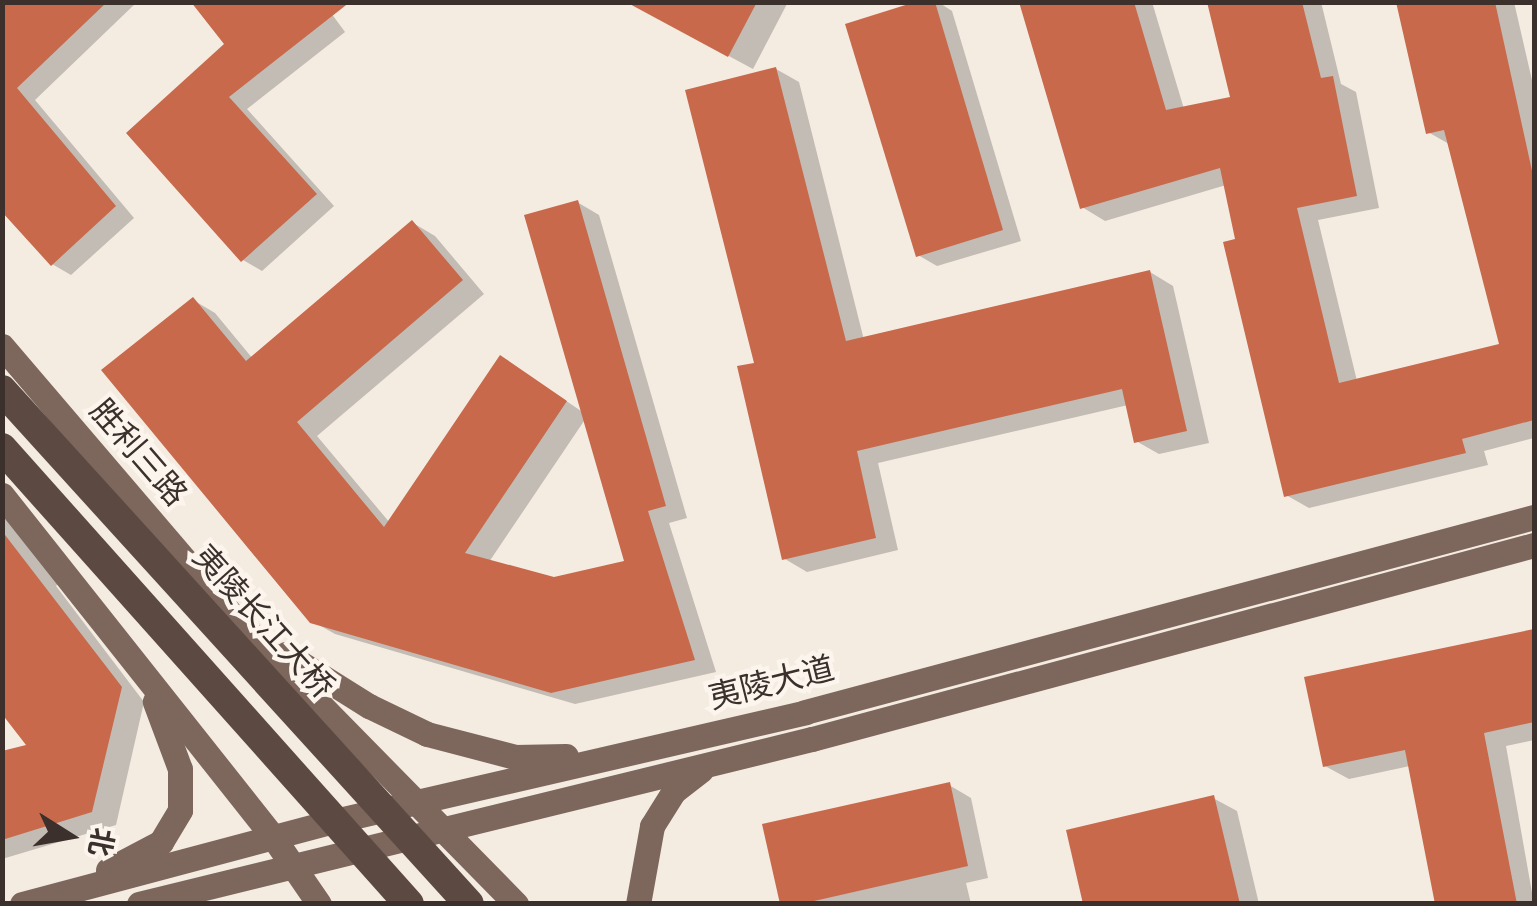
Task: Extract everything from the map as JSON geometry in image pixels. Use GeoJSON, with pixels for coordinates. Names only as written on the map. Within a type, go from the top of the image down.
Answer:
{"type":"FeatureCollection","features":[{"type":"Feature","properties":{"kind":"highway","name":"夷陵长江大桥"},"geometry":{"type":"LineString","coordinates":[[2,390],[469,904]]}},
{"type":"Feature","properties":{"kind":"highway"},"geometry":{"type":"LineString","coordinates":[[2,448],[409,904]]}},
{"type":"Feature","properties":{"kind":"highway"},"geometry":{"type":"LineString","coordinates":[[308,787],[389,904]]}},
{"type":"Feature","properties":{"kind":"main road","name":"胜利三路"},"geometry":{"type":"LineString","coordinates":[[2,346],[233,616],[516,904]]}},
{"type":"Feature","properties":{"kind":"main road"},"geometry":{"type":"LineString","coordinates":[[2,494],[273,837],[319,904]]}},
{"type":"Feature","properties":{"kind":"main road","name":"夷陵大道"},"geometry":{"type":"LineString","coordinates":[[31,901],[273,837],[805,712],[1534,517]]}},
{"type":"Feature","properties":{"kind":"main road","name":"夷陵大道"},"geometry":{"type":"LineString","coordinates":[[139,904],[290,864],[444,832],[710,762],[812,740],[1534,545]]}},
{"type":"Feature","properties":{"kind":"main road"},"geometry":{"type":"LineString","coordinates":[[233,616],[370,706],[459,744],[516,757],[656,747]]}},
{"type":"Feature","properties":{"kind":"main road"},"geometry":{"type":"LineString","coordinates":[[31,901],[160,842],[180,810],[180,768],[166,726],[138,666]]}},
{"type":"Feature","properties":{"kind":"main road"},"geometry":{"type":"LineString","coordinates":[[638,904],[652,826],[673,792],[710,762]]}},
{"type":"Feature","properties":{"kind":"building"},"geometry":{"type":"Polygon","coordinates":[[[2,2],[107,2],[17,88],[116,206],[51,266],[2,212],[2,2]]]}},
{"type":"Feature","properties":{"kind":"building"},"geometry":{"type":"Polygon","coordinates":[[[191,2],[350,2],[229,97],[317,194],[241,262],[126,133],[224,44],[191,2]]]}},
{"type":"Feature","properties":{"kind":"building"},"geometry":{"type":"Polygon","coordinates":[[[626,2],[757,2],[728,57],[626,2]]]}},
{"type":"Feature","properties":{"kind":"building"},"geometry":{"type":"Polygon","coordinates":[[[915,2],[935,2],[1003,230],[916,257],[845,24],[915,2]]]}},
{"type":"Feature","properties":{"kind":"building"},"geometry":{"type":"Polygon","coordinates":[[[1019,2],[1134,2],[1166,110],[1230,97],[1207,2],[1302,2],[1321,78],[1333,76],[1357,196],[1297,208],[1339,383],[1499,344],[1444,130],[1426,134],[1396,2],[1495,2],[1534,180],[1534,420],[1462,439],[1466,453],[1284,497],[1223,242],[1235,239],[1220,168],[1080,209],[1019,2]]]}},
{"type":"Feature","properties":{"kind":"building"},"geometry":{"type":"Polygon","coordinates":[[[776,67],[846,341],[1150,270],[1187,431],[1134,443],[1122,389],[857,451],[876,538],[782,560],[737,366],[754,363],[685,90],[776,67]]]}},
{"type":"Feature","properties":{"kind":"building"},"geometry":{"type":"Polygon","coordinates":[[[578,200],[666,506],[648,511],[695,660],[551,693],[310,623],[101,370],[193,297],[246,361],[412,220],[463,280],[297,422],[384,527],[500,355],[567,401],[465,553],[554,577],[624,561],[524,215],[578,200]]]}},
{"type":"Feature","properties":{"kind":"building"},"geometry":{"type":"Polygon","coordinates":[[[2,531],[122,687],[92,812],[2,840],[2,751],[26,745],[2,714],[2,531]]]}},
{"type":"Feature","properties":{"kind":"building"},"geometry":{"type":"Polygon","coordinates":[[[1534,629],[1534,722],[1484,733],[1517,904],[1435,904],[1405,750],[1323,767],[1304,677],[1534,629]]]}},
{"type":"Feature","properties":{"kind":"building"},"geometry":{"type":"Polygon","coordinates":[[[950,782],[968,866],[801,904],[780,904],[762,824],[950,782]]]}},
{"type":"Feature","properties":{"kind":"building"},"geometry":{"type":"Polygon","coordinates":[[[1214,795],[1240,904],[1083,904],[1066,830],[1214,795]]]}}]}
